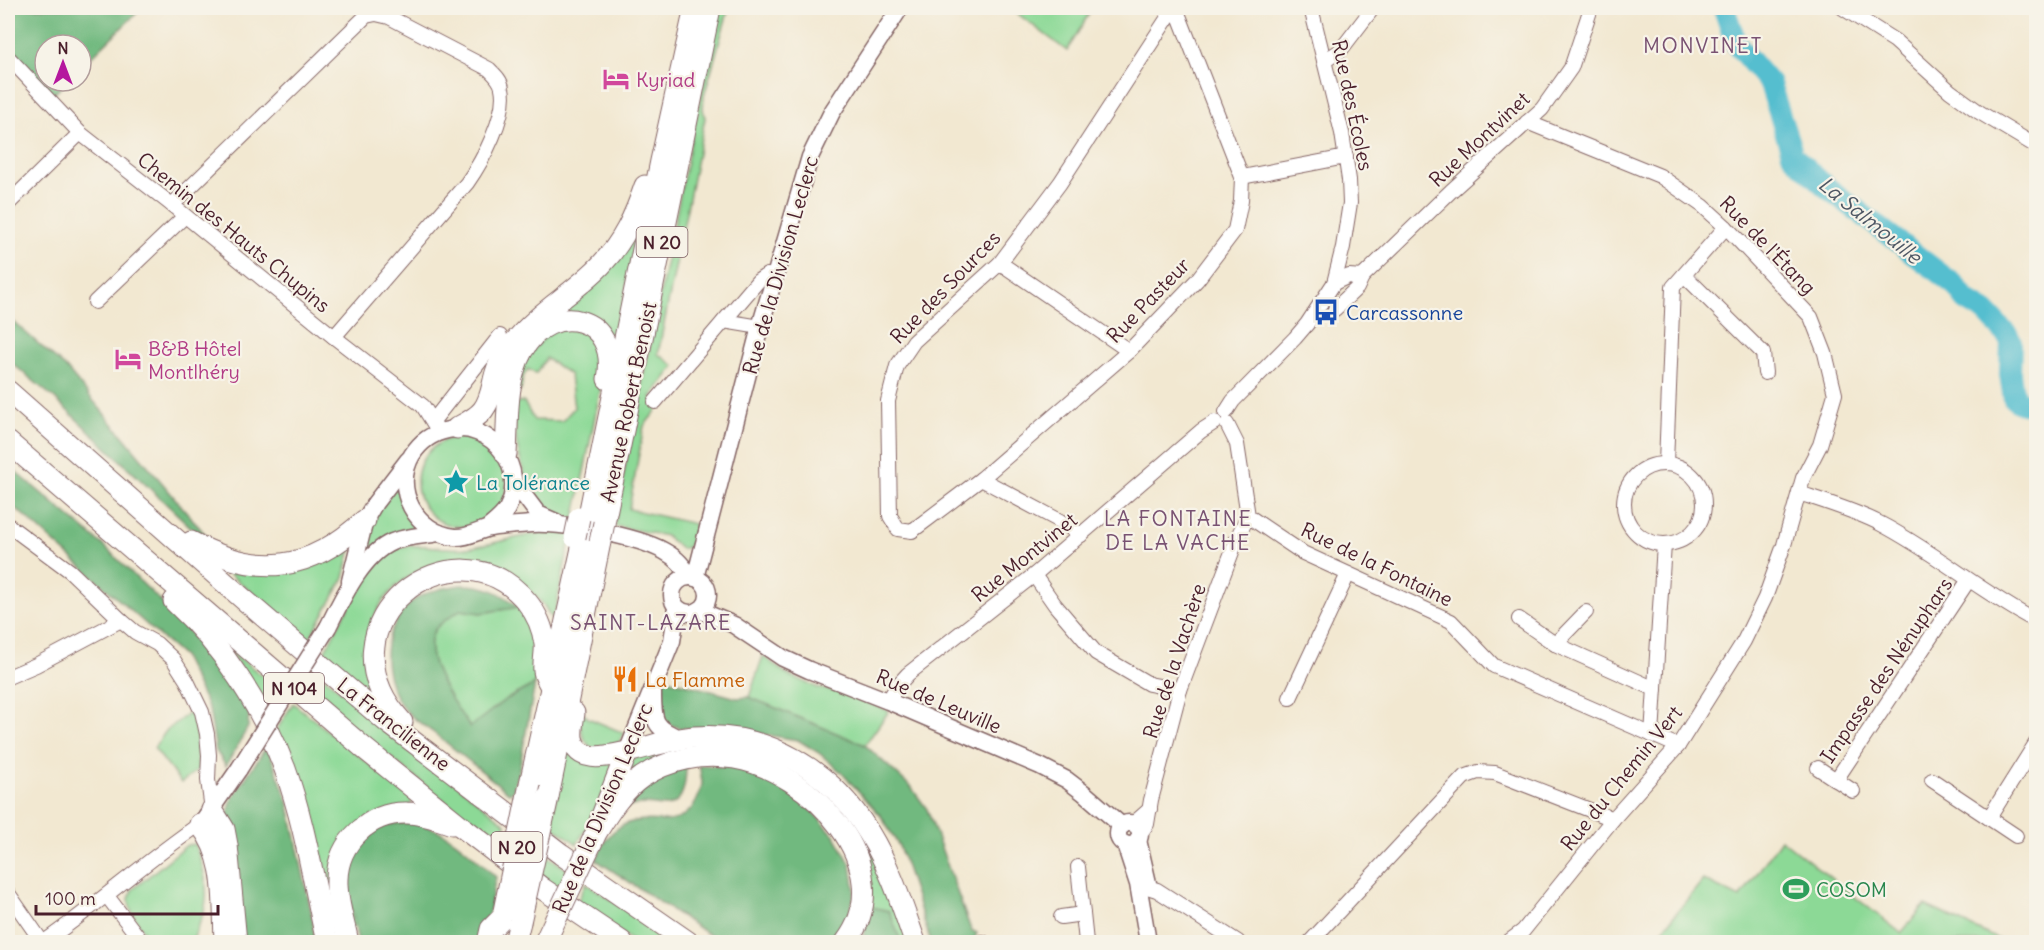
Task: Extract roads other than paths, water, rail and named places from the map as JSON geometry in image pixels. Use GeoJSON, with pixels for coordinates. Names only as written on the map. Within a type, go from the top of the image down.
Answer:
{"type":"FeatureCollection","features":[{"type":"Feature","properties":{"kind":"main road","name":"Avenue Robert Benoist"},"geometry":{"type":"LineString","coordinates":[[509,917],[530,784],[555,682],[695,8]]}},
{"type":"Feature","properties":{"kind":"main road","name":"Avenue Robert Benoist"},"geometry":{"type":"LineString","coordinates":[[585,529],[710,8]]}},
{"type":"Feature","properties":{"kind":"main road"},"geometry":{"type":"LineString","coordinates":[[443,427],[472,420],[483,410],[491,394],[498,367],[512,345],[535,319],[602,265],[619,244],[634,218],[647,179],[662,161]]}},
{"type":"Feature","properties":{"kind":"main road"},"geometry":{"type":"LineString","coordinates":[[506,454],[508,396],[522,352],[534,334],[552,322],[568,319],[585,322],[601,334],[605,341],[609,372],[585,529],[555,634],[555,682]]}},
{"type":"Feature","properties":{"kind":"main road","name":"La Francilienne"},"geometry":{"type":"LineString","coordinates":[[8,392],[386,722],[561,854],[688,942]]}},
{"type":"Feature","properties":{"kind":"main road","name":"La Francilienne"},"geometry":{"type":"LineString","coordinates":[[8,442],[365,748],[462,827],[543,888],[622,942]]}},
{"type":"Feature","properties":{"kind":"main road"},"geometry":{"type":"LineString","coordinates":[[153,518],[168,520],[190,541],[212,553],[238,562],[269,565],[302,561],[323,552],[343,540],[365,520]]}},
{"type":"Feature","properties":{"kind":"main road"},"geometry":{"type":"LineString","coordinates":[[129,546],[139,568],[187,613],[221,654],[246,691],[267,730],[285,770],[293,795],[327,942]]}},
{"type":"Feature","properties":{"kind":"main road"},"geometry":{"type":"LineString","coordinates":[[433,756],[386,703],[374,669],[374,648],[378,630],[392,603],[424,579],[454,571],[483,573],[507,584],[527,602],[539,624],[555,682],[574,706],[572,736],[578,750],[588,756],[596,757],[682,739],[713,736],[761,744],[783,752],[822,778],[858,815],[888,868],[915,942]]}},
{"type":"Feature","properties":{"kind":"main road","name":"Avenue Robert Benoist"},"geometry":{"type":"LineString","coordinates":[[509,917],[548,797],[555,682]]}},
{"type":"Feature","properties":{"kind":"main road","name":"Rue de la Division Leclerc"},"geometry":{"type":"LineString","coordinates":[[545,942],[596,833],[627,752]]}},
{"type":"Feature","properties":{"kind":"main road"},"geometry":{"type":"LineString","coordinates":[[596,833],[627,789],[650,772],[669,763],[692,757],[717,756],[746,760],[771,770],[796,785],[824,808],[842,829],[855,852],[863,876],[864,898],[859,923],[846,942]]}},
{"type":"Feature","properties":{"kind":"main road"},"geometry":{"type":"LineString","coordinates":[[348,942],[336,880],[342,854],[350,840],[363,827],[377,819],[404,813],[423,815],[462,827]]}},
{"type":"Feature","properties":{"kind":"main road"},"geometry":{"type":"LineString","coordinates":[[225,942],[221,867],[206,817],[217,815],[225,834],[236,942]]}},
{"type":"Feature","properties":{"kind":"main road"},"geometry":{"type":"LineString","coordinates":[[488,942],[491,929],[509,917]]}},
{"type":"Feature","properties":{"kind":"main road","name":"N 20"},"geometry":{"type":"LineString","coordinates":[[497,942],[509,917]]}},
{"type":"Feature","properties":{"kind":"main road","name":"N 20"},"geometry":{"type":"LineString","coordinates":[[509,917],[515,942]]}},
{"type":"Feature","properties":{"kind":"street","name":"Rue de la Division Leclerc"},"geometry":{"type":"LineString","coordinates":[[694,583],[760,327],[810,157],[832,112],[900,8]]}},
{"type":"Feature","properties":{"kind":"street","name":"Rue Pasteur"},"geometry":{"type":"LineString","coordinates":[[898,529],[912,531],[981,479],[1129,351],[1197,280],[1235,231],[1241,201],[1242,177],[1175,8]]}},
{"type":"Feature","properties":{"kind":"street","name":"Rue des Sources"},"geometry":{"type":"LineString","coordinates":[[898,529],[890,516],[888,401],[897,366],[914,341],[1000,263],[1060,183],[1175,8]]}},
{"type":"Feature","properties":{"kind":"street","name":"Rue des Écoles"},"geometry":{"type":"LineString","coordinates":[[1311,8],[1346,157],[1349,180],[1350,203],[1343,248],[1334,283]]}},
{"type":"Feature","properties":{"kind":"street"},"geometry":{"type":"LineString","coordinates":[[1324,61],[1340,51],[1373,8]]}},
{"type":"Feature","properties":{"kind":"street","name":"Rue Montvinet"},"geometry":{"type":"LineString","coordinates":[[1335,309],[1357,288],[1362,278],[1451,191],[1542,109],[1571,68],[1591,8]]}},
{"type":"Feature","properties":{"kind":"street"},"geometry":{"type":"LineString","coordinates":[[1843,8],[1895,41],[1950,91],[1979,112],[2037,146]]}},
{"type":"Feature","properties":{"kind":"street"},"geometry":{"type":"LineString","coordinates":[[172,205],[366,16],[377,11],[489,69],[498,77],[502,86],[503,104],[480,163],[466,183],[334,337]]}},
{"type":"Feature","properties":{"kind":"street","name":"Chemin des Hauts Chupins"},"geometry":{"type":"LineString","coordinates":[[8,57],[80,133],[423,406],[443,427]]}},
{"type":"Feature","properties":{"kind":"street","name":"Rue de l'Étang"},"geometry":{"type":"LineString","coordinates":[[1527,122],[1660,176],[1702,206],[1726,227],[1811,317],[1825,352],[1835,394],[1820,445],[1803,478],[1799,493]]}},
{"type":"Feature","properties":{"kind":"street"},"geometry":{"type":"LineString","coordinates":[[8,204],[80,133]]}},
{"type":"Feature","properties":{"kind":"street"},"geometry":{"type":"LineString","coordinates":[[1242,177],[1346,157]]}},
{"type":"Feature","properties":{"kind":"street"},"geometry":{"type":"LineString","coordinates":[[95,302],[185,216]]}},
{"type":"Feature","properties":{"kind":"street"},"geometry":{"type":"LineString","coordinates":[[1666,463],[1674,286],[1726,227]]}},
{"type":"Feature","properties":{"kind":"street"},"geometry":{"type":"LineString","coordinates":[[1000,263],[1129,351]]}},
{"type":"Feature","properties":{"kind":"street"},"geometry":{"type":"LineString","coordinates":[[655,402],[758,281],[767,275],[774,276]]}},
{"type":"Feature","properties":{"kind":"street"},"geometry":{"type":"LineString","coordinates":[[1684,275],[1764,353],[1765,373]]}},
{"type":"Feature","properties":{"kind":"street"},"geometry":{"type":"LineString","coordinates":[[1334,283],[1349,276],[1362,278]]}},
{"type":"Feature","properties":{"kind":"street","name":"Rue Montvinet"},"geometry":{"type":"LineString","coordinates":[[888,701],[908,674],[1034,575],[1201,431],[1223,419],[1233,401],[1307,324],[1334,283]]}},
{"type":"Feature","properties":{"kind":"street"},"geometry":{"type":"LineString","coordinates":[[724,321],[760,327]]}},
{"type":"Feature","properties":{"kind":"street"},"geometry":{"type":"LineString","coordinates":[[8,893],[43,942],[107,896],[206,817],[239,769],[328,627],[348,586],[365,520],[375,503],[423,441],[443,427],[500,336]]}},
{"type":"Feature","properties":{"kind":"street"},"geometry":{"type":"LineString","coordinates":[[1223,419],[1237,444],[1248,516]]}},
{"type":"Feature","properties":{"kind":"street"},"geometry":{"type":"LineString","coordinates":[[412,455],[406,469],[404,485],[407,500],[414,514],[425,525],[439,533],[456,537],[472,535],[488,528],[499,519],[512,495],[511,467],[506,454],[485,435],[472,430],[443,427]]}},
{"type":"Feature","properties":{"kind":"street"},"geometry":{"type":"LineString","coordinates":[[1666,463],[1679,466],[1691,474],[1700,485],[1704,505],[1698,524],[1690,535],[1677,542],[1664,544],[1646,539],[1631,527],[1625,515],[1623,503],[1632,479],[1647,467],[1666,463]]}},
{"type":"Feature","properties":{"kind":"street"},"geometry":{"type":"LineString","coordinates":[[981,479],[1060,521],[1081,535]]}},
{"type":"Feature","properties":{"kind":"street"},"geometry":{"type":"LineString","coordinates":[[513,481],[538,514],[585,529],[649,544],[670,555],[696,554],[705,543]]}},
{"type":"Feature","properties":{"kind":"street"},"geometry":{"type":"LineString","coordinates":[[1799,493],[1879,523],[1926,551],[1968,581],[2037,621]]}},
{"type":"Feature","properties":{"kind":"street","name":"Rue du Chemin Vert"},"geometry":{"type":"LineString","coordinates":[[1508,942],[1523,931],[1613,819],[1678,746],[1744,641],[1765,598],[1799,493]]}},
{"type":"Feature","properties":{"kind":"street","name":"Rue de la Fontaine"},"geometry":{"type":"LineString","coordinates":[[1248,516],[1303,553],[1450,621],[1494,666],[1678,746]]}},
{"type":"Feature","properties":{"kind":"street","name":"Rue de la Vachère"},"geometry":{"type":"LineString","coordinates":[[1132,833],[1147,824],[1180,690],[1238,536],[1248,516]]}},
{"type":"Feature","properties":{"kind":"street"},"geometry":{"type":"LineString","coordinates":[[488,528],[532,524],[585,529]]}},
{"type":"Feature","properties":{"kind":"street"},"geometry":{"type":"LineString","coordinates":[[8,525],[70,571],[135,632],[157,644],[173,659],[202,712],[210,755],[206,817]]}},
{"type":"Feature","properties":{"kind":"street"},"geometry":{"type":"LineString","coordinates":[[348,586],[381,549],[393,541],[439,533]]}},
{"type":"Feature","properties":{"kind":"street"},"geometry":{"type":"LineString","coordinates":[[1653,735],[1664,544]]}},
{"type":"Feature","properties":{"kind":"street","name":"Rue de Leuville"},"geometry":{"type":"LineString","coordinates":[[670,555],[676,570],[694,583],[734,625],[783,658],[1040,766],[1067,780],[1132,833]]}},
{"type":"Feature","properties":{"kind":"street"},"geometry":{"type":"LineString","coordinates":[[1290,698],[1348,574]]}},
{"type":"Feature","properties":{"kind":"street"},"geometry":{"type":"LineString","coordinates":[[1034,575],[1055,605],[1096,652],[1149,684],[1180,690]]}},
{"type":"Feature","properties":{"kind":"street","name":"Impasse des Nénuphars"},"geometry":{"type":"LineString","coordinates":[[1836,780],[1968,581]]}},
{"type":"Feature","properties":{"kind":"street"},"geometry":{"type":"LineString","coordinates":[[689,610],[706,602],[694,583]]}},
{"type":"Feature","properties":{"kind":"street","name":"Rue de Leuville"},"geometry":{"type":"LineString","coordinates":[[694,583],[673,588],[672,599],[689,610],[734,625]]}},
{"type":"Feature","properties":{"kind":"street","name":"Rue de la Division Leclerc"},"geometry":{"type":"LineString","coordinates":[[627,752],[672,641],[689,610]]}},
{"type":"Feature","properties":{"kind":"street"},"geometry":{"type":"LineString","coordinates":[[1555,644],[1586,612]]}},
{"type":"Feature","properties":{"kind":"street"},"geometry":{"type":"LineString","coordinates":[[1519,619],[1555,644],[1655,689]]}},
{"type":"Feature","properties":{"kind":"street"},"geometry":{"type":"LineString","coordinates":[[8,677],[36,665],[121,620]]}},
{"type":"Feature","properties":{"kind":"street"},"geometry":{"type":"LineString","coordinates":[[653,686],[653,713],[656,723],[665,733],[682,739]]}},
{"type":"Feature","properties":{"kind":"street"},"geometry":{"type":"LineString","coordinates":[[1989,818],[2037,743]]}},
{"type":"Feature","properties":{"kind":"street","name":"Impasse des Nénuphars"},"geometry":{"type":"LineString","coordinates":[[1818,768],[1853,791]]}},
{"type":"Feature","properties":{"kind":"street"},"geometry":{"type":"LineString","coordinates":[[1310,942],[1464,777],[1478,772],[1495,773],[1613,819]]}},
{"type":"Feature","properties":{"kind":"street"},"geometry":{"type":"LineString","coordinates":[[1932,780],[2016,836]]}},
{"type":"Feature","properties":{"kind":"street"},"geometry":{"type":"LineString","coordinates":[[1132,833],[1149,904],[1144,916],[1148,942]]}},
{"type":"Feature","properties":{"kind":"street"},"geometry":{"type":"LineString","coordinates":[[1078,867],[1086,942]]}},
{"type":"Feature","properties":{"kind":"street"},"geometry":{"type":"LineString","coordinates":[[1143,885],[1157,890],[1238,942]]}},
{"type":"Feature","properties":{"kind":"street"},"geometry":{"type":"LineString","coordinates":[[107,896],[142,942]]}},
{"type":"Feature","properties":{"kind":"street"},"geometry":{"type":"LineString","coordinates":[[1061,917],[1083,914]]}},
{"type":"Feature","properties":{"kind":"waterway","name":"La Salmouille"},"geometry":{"type":"LineString","coordinates":[[1724,8],[1736,44],[1770,84],[1793,156],[1825,186],[1955,285],[1966,300],[1986,312],[2011,342],[2010,374],[2014,399],[2020,403],[2036,404]]}},
{"type":"Feature","properties":{"kind":"place","name":"Kyriad"},"geometry":{"type":"Point","coordinates":[616,79]}},
{"type":"Feature","properties":{"kind":"place","name":"Carcassonne"},"geometry":{"type":"Point","coordinates":[1326,312]}},
{"type":"Feature","properties":{"kind":"place","name":"B&B Hôtel Montlhéry"},"geometry":{"type":"Point","coordinates":[128,359]}},
{"type":"Feature","properties":{"kind":"place","name":"La Tolérance"},"geometry":{"type":"Point","coordinates":[456,482]}},
{"type":"Feature","properties":{"kind":"place","name":"La Flamme"},"geometry":{"type":"Point","coordinates":[625,679]}},
{"type":"Feature","properties":{"kind":"place","name":"COSOM"},"geometry":{"type":"Point","coordinates":[1796,889]}},
{"type":"Feature","properties":{"kind":"district","name":"MONVINET"},"geometry":{"type":"Point","coordinates":[1703,45]}},
{"type":"Feature","properties":{"kind":"district","name":"LA FONTAINE DE LA VACHE"},"geometry":{"type":"Point","coordinates":[1178,530]}},
{"type":"Feature","properties":{"kind":"district","name":"SAINT-LAZARE"},"geometry":{"type":"Point","coordinates":[651,622]}}]}
